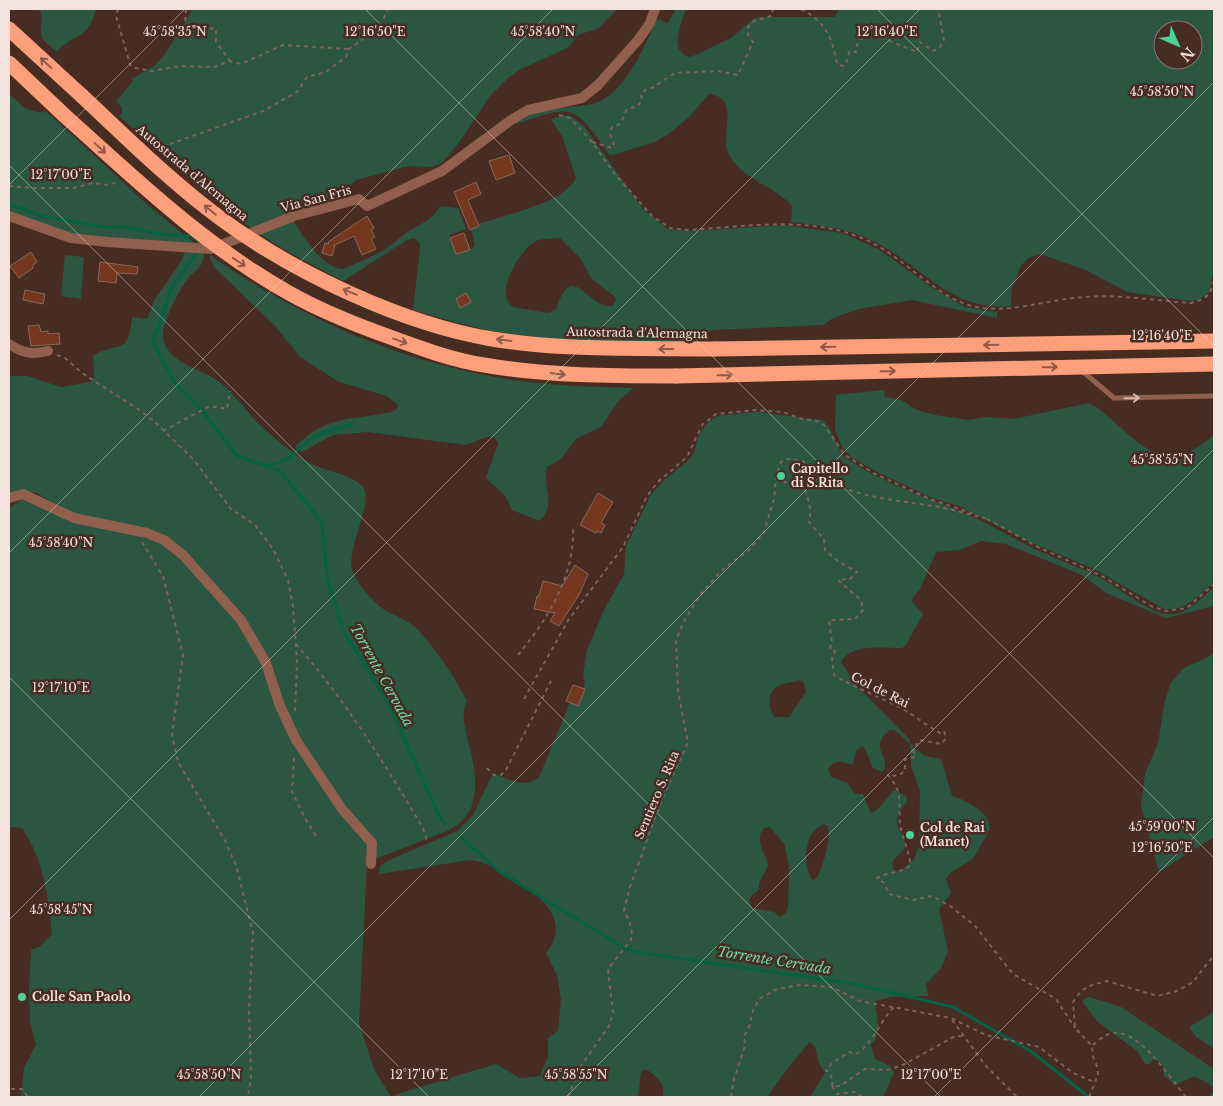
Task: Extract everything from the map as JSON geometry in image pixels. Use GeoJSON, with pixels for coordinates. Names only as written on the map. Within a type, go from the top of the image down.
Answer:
{"type":"FeatureCollection","features":[{"type":"Feature","properties":{"kind":"highway","name":"Autostrada d'Alemagna"},"geometry":{"type":"LineString","coordinates":[[9,30],[152,161],[223,220],[259,245],[305,271],[389,308],[436,325],[491,339],[572,349],[715,349],[1214,341]]}},
{"type":"Feature","properties":{"kind":"highway"},"geometry":{"type":"LineString","coordinates":[[9,63],[135,179],[206,239],[290,294],[327,312],[423,350],[483,365],[568,376],[676,376],[1214,364]]}},
{"type":"Feature","properties":{"kind":"street","name":"Via San Fris"},"geometry":{"type":"LineString","coordinates":[[9,216],[71,238],[211,249],[294,216],[359,198],[366,206],[442,171],[511,120],[528,110],[582,98],[598,85],[639,39],[650,23],[655,9]]}},
{"type":"Feature","properties":{"kind":"street"},"geometry":{"type":"LineString","coordinates":[[9,344],[19,352],[34,354],[48,352]]}},
{"type":"Feature","properties":{"kind":"street"},"geometry":{"type":"LineString","coordinates":[[9,498],[23,494],[74,518],[135,531],[164,540],[176,550],[241,620],[266,663],[280,706],[296,740],[342,809],[372,843],[371,864]]}},
{"type":"Feature","properties":{"kind":"lane"},"geometry":{"type":"LineString","coordinates":[[1077,367],[1114,398],[1214,396]]}},
{"type":"Feature","properties":{"kind":"path"},"geometry":{"type":"LineString","coordinates":[[118,9],[116,16],[131,67],[152,71],[180,66],[214,67],[230,62],[241,64],[284,45],[349,49]]}},
{"type":"Feature","properties":{"kind":"path"},"geometry":{"type":"LineString","coordinates":[[186,9],[186,24],[216,29],[216,42],[230,62]]}},
{"type":"Feature","properties":{"kind":"path"},"geometry":{"type":"LineString","coordinates":[[148,144],[167,145],[263,111],[297,92],[307,78],[326,72],[346,57],[349,49],[380,26],[388,9]]}},
{"type":"Feature","properties":{"kind":"path"},"geometry":{"type":"LineString","coordinates":[[592,142],[612,148],[614,145],[610,133],[612,127],[619,126],[627,109],[638,106],[642,99],[641,95],[646,89],[652,88],[675,73],[718,72],[738,76],[753,42],[748,35],[748,27],[754,21],[771,16],[773,9]]}},
{"type":"Feature","properties":{"kind":"path"},"geometry":{"type":"LineString","coordinates":[[801,9],[822,23],[829,34],[830,43],[836,54],[836,62],[840,66],[846,64],[849,52],[856,52],[855,48],[862,38],[873,33],[908,46],[915,52],[917,52],[920,42],[933,51],[940,47],[944,40],[941,35],[943,27],[938,9]]}},
{"type":"Feature","properties":{"kind":"path"},"geometry":{"type":"LineString","coordinates":[[555,114],[570,118],[592,142],[614,173],[641,205],[670,228],[686,230],[792,224],[843,231],[876,245],[924,280],[961,302],[973,306],[1011,308],[1086,296],[1191,304],[1205,300],[1212,291],[1214,280]]}},
{"type":"Feature","properties":{"kind":"path"},"geometry":{"type":"LineString","coordinates":[[9,186],[74,188],[92,183],[109,185],[126,178]]}},
{"type":"Feature","properties":{"kind":"path"},"geometry":{"type":"LineString","coordinates":[[48,352],[65,358],[82,373],[138,409],[163,430],[194,460],[231,508],[255,525],[273,549],[288,580],[293,606],[296,643],[295,713]]}},
{"type":"Feature","properties":{"kind":"path"},"geometry":{"type":"LineString","coordinates":[[163,430],[210,406],[227,409],[230,391]]}},
{"type":"Feature","properties":{"kind":"path"},"geometry":{"type":"LineString","coordinates":[[524,699],[569,619],[623,547],[647,496],[658,482],[687,457],[702,425],[716,414],[755,410],[783,412],[802,419],[817,421],[824,425],[845,455],[875,474],[930,499],[988,519],[1038,547],[1102,576],[1151,606],[1165,611],[1187,608],[1214,584]]}},
{"type":"Feature","properties":{"kind":"path"},"geometry":{"type":"LineString","coordinates":[[776,477],[781,462],[787,459],[803,461],[812,472],[834,485],[881,498],[941,508],[988,519]]}},
{"type":"Feature","properties":{"kind":"path","name":"Col de Rai"},"geometry":{"type":"LineString","coordinates":[[776,477],[790,484],[796,477],[803,487],[811,507],[809,522],[824,539],[825,550],[838,561],[858,572],[850,579],[838,580],[861,600],[863,610],[855,619],[829,620],[832,642],[830,648],[835,650],[832,658],[834,675],[854,687],[899,706],[940,733],[944,731],[946,738],[941,744],[920,740],[912,749],[915,757],[905,759],[904,771],[898,776],[888,775],[897,788],[900,804],[900,825],[905,848],[911,858],[910,866],[904,870],[895,871],[878,878],[884,883],[889,894],[913,900],[932,896],[953,908],[974,926],[1014,974],[1056,999],[1075,1028]]}},
{"type":"Feature","properties":{"kind":"path","name":"Sentiero S. Rita"},"geometry":{"type":"LineString","coordinates":[[568,1097],[580,1067],[609,1026],[613,1012],[608,969],[631,940],[632,928],[624,910],[630,887],[662,799],[688,743],[678,691],[676,641],[683,623],[700,595],[722,570],[749,550],[764,532],[774,499],[776,477]]}},
{"type":"Feature","properties":{"kind":"path"},"geometry":{"type":"LineString","coordinates":[[518,655],[543,623],[555,602],[574,547],[573,528]]}},
{"type":"Feature","properties":{"kind":"path"},"geometry":{"type":"LineString","coordinates":[[135,531],[163,576],[183,655],[172,735],[178,762],[224,839],[236,865],[253,933],[249,1009],[251,1077],[248,1097]]}},
{"type":"Feature","properties":{"kind":"path"},"geometry":{"type":"LineString","coordinates":[[296,643],[322,674],[380,756],[424,828],[427,841]]}},
{"type":"Feature","properties":{"kind":"path"},"geometry":{"type":"LineString","coordinates":[[487,768],[494,775],[501,775],[506,770],[552,679]]}},
{"type":"Feature","properties":{"kind":"path"},"geometry":{"type":"LineString","coordinates":[[296,740],[292,792],[318,839]]}},
{"type":"Feature","properties":{"kind":"path"},"geometry":{"type":"LineString","coordinates":[[1089,1097],[1098,1075],[1092,1046],[1075,1028],[1073,1002],[1081,991],[1092,984],[1107,981],[1157,996],[1177,991],[1193,982],[1214,955]]}},
{"type":"Feature","properties":{"kind":"path"},"geometry":{"type":"LineString","coordinates":[[731,1097],[734,1079],[745,1046],[744,1036],[750,1025],[752,1012],[760,999],[777,988],[807,984],[831,987],[860,1001],[895,1006],[951,1018],[986,1035],[1039,1046],[1073,1073],[1094,1082]]}},
{"type":"Feature","properties":{"kind":"path"},"geometry":{"type":"LineString","coordinates":[[862,1097],[854,1092],[837,1094],[832,1086],[833,1080],[828,1071],[826,1072],[832,1063],[849,1052],[856,1054],[865,1048],[885,1015],[895,1006]]}},
{"type":"Feature","properties":{"kind":"path"},"geometry":{"type":"LineString","coordinates":[[951,1018],[986,1066],[1016,1097]]}},
{"type":"Feature","properties":{"kind":"path"},"geometry":{"type":"LineString","coordinates":[[1092,1046],[1101,1038],[1114,1032],[1126,1034],[1137,1040],[1174,1080],[1185,1096],[1192,1097]]}},
{"type":"Feature","properties":{"kind":"path"},"geometry":{"type":"LineString","coordinates":[[832,1086],[840,1086],[865,1069],[888,1070],[905,1064],[955,1036],[964,1036]]}},
{"type":"Feature","properties":{"kind":"path"},"geometry":{"type":"LineString","coordinates":[[11,1089],[22,1089],[28,1097]]}},
{"type":"Feature","properties":{"kind":"green space"},"geometry":{"type":"Polygon","coordinates":[[[38,9],[96,9],[89,27],[57,52],[43,39],[41,29],[42,18],[38,9]]]}},
{"type":"Feature","properties":{"kind":"green space"},"geometry":{"type":"Polygon","coordinates":[[[193,9],[617,9],[599,28],[578,35],[569,47],[519,70],[507,79],[490,96],[458,144],[443,162],[432,167],[409,166],[356,180],[341,194],[335,205],[251,228],[205,193],[119,116],[122,113],[122,108],[116,101],[133,81],[131,79],[154,66],[165,54],[193,9]]]}},
{"type":"Feature","properties":{"kind":"green space"},"geometry":{"type":"Polygon","coordinates":[[[676,9],[686,9],[679,30],[678,44],[679,50],[691,57],[731,38],[753,19],[759,17],[834,17],[840,9],[1214,9],[1214,267],[1210,290],[1198,300],[1189,301],[1128,292],[1083,269],[1040,254],[1029,258],[1021,265],[1012,288],[1011,306],[991,306],[956,296],[940,287],[896,254],[858,234],[836,228],[791,222],[792,206],[776,192],[740,169],[733,161],[726,144],[727,109],[719,97],[709,94],[690,116],[670,133],[657,141],[610,156],[587,125],[570,112],[548,114],[512,125],[519,120],[540,112],[596,103],[613,93],[642,52],[657,19],[668,23],[676,9]]]}},
{"type":"Feature","properties":{"kind":"green space"},"geometry":{"type":"Polygon","coordinates":[[[9,94],[25,108],[41,113],[45,110],[151,208],[196,244],[133,239],[85,239],[9,211],[9,94]]]}},
{"type":"Feature","properties":{"kind":"green space"},"geometry":{"type":"Polygon","coordinates":[[[563,115],[571,116],[584,126],[642,208],[667,229],[694,231],[783,225],[842,233],[878,249],[933,288],[965,307],[997,312],[997,318],[912,300],[859,309],[833,318],[823,325],[713,330],[698,338],[698,343],[633,343],[525,336],[483,329],[413,310],[420,248],[420,243],[414,238],[407,240],[343,281],[290,253],[258,233],[293,221],[314,251],[328,263],[343,269],[388,247],[406,233],[427,221],[441,206],[458,208],[466,229],[449,235],[456,254],[473,248],[475,245],[471,229],[479,226],[478,224],[547,201],[570,187],[576,178],[562,136],[551,119],[563,115]],[[560,238],[536,241],[523,253],[511,272],[506,292],[508,301],[513,307],[548,313],[556,309],[568,287],[574,286],[602,304],[612,306],[616,300],[615,297],[592,279],[580,258],[560,238]]]}},
{"type":"Feature","properties":{"kind":"green space"},"geometry":{"type":"Polygon","coordinates":[[[185,250],[204,253],[204,257],[200,267],[189,277],[180,290],[167,318],[163,336],[168,349],[179,360],[221,383],[263,428],[295,453],[308,462],[350,478],[362,486],[366,502],[351,560],[354,575],[363,589],[379,606],[417,629],[445,664],[467,701],[464,723],[474,767],[475,789],[474,799],[465,818],[448,831],[367,861],[359,1023],[374,1069],[391,1097],[21,1097],[24,1068],[36,1044],[30,1022],[31,950],[39,947],[52,934],[47,892],[35,853],[22,828],[11,827],[9,830],[9,509],[23,498],[59,506],[37,493],[28,491],[9,503],[9,376],[27,376],[61,387],[91,382],[94,377],[93,356],[101,351],[125,343],[128,338],[132,317],[147,319],[155,299],[182,260],[185,250]]]}},
{"type":"Feature","properties":{"kind":"green space"},"geometry":{"type":"Polygon","coordinates":[[[65,255],[84,257],[81,299],[61,296],[65,255]]]}},
{"type":"Feature","properties":{"kind":"green space"},"geometry":{"type":"Polygon","coordinates":[[[210,255],[283,301],[322,320],[361,338],[443,366],[528,382],[634,388],[619,400],[601,427],[577,438],[560,460],[547,467],[548,508],[540,521],[512,510],[506,497],[486,478],[498,443],[494,437],[486,437],[466,445],[368,432],[333,435],[302,452],[295,447],[318,429],[340,420],[391,412],[397,409],[398,405],[387,396],[339,382],[300,357],[276,327],[216,269],[210,259],[210,255]]]}},
{"type":"Feature","properties":{"kind":"green space"},"geometry":{"type":"Polygon","coordinates":[[[884,390],[885,397],[901,400],[917,410],[935,415],[969,420],[986,417],[1014,419],[1089,403],[1139,443],[1161,455],[1185,454],[1214,435],[1214,582],[1192,602],[1179,608],[1164,609],[1094,569],[1030,542],[959,506],[930,497],[877,472],[851,457],[842,447],[835,429],[836,395],[884,390]]]}},
{"type":"Feature","properties":{"kind":"green space"},"geometry":{"type":"Polygon","coordinates":[[[757,412],[822,420],[827,424],[844,456],[862,468],[902,488],[968,515],[1035,549],[1102,578],[1157,612],[1174,614],[1187,610],[1214,587],[1214,606],[1166,618],[1106,593],[1082,575],[1006,544],[981,541],[960,550],[936,552],[920,589],[913,597],[912,602],[923,614],[906,645],[902,648],[877,647],[860,649],[846,656],[841,662],[856,685],[908,738],[914,748],[925,756],[941,759],[952,796],[971,804],[981,812],[990,829],[973,859],[951,872],[946,879],[951,893],[939,909],[948,951],[941,968],[926,984],[928,996],[891,997],[875,1001],[878,1030],[875,1040],[871,1045],[875,1059],[890,1066],[894,1073],[883,1097],[810,1097],[825,1073],[819,1063],[815,1046],[809,1042],[768,1097],[663,1097],[663,1088],[659,1080],[645,1069],[641,1072],[638,1097],[396,1097],[394,1095],[496,1064],[520,1078],[540,1076],[548,1056],[548,1038],[558,1031],[561,999],[557,975],[546,953],[554,941],[556,929],[554,918],[548,907],[540,898],[519,882],[481,862],[470,860],[379,874],[380,866],[387,861],[457,831],[473,815],[493,773],[522,783],[534,781],[539,777],[570,703],[578,705],[585,683],[583,676],[587,650],[604,610],[624,574],[626,546],[650,496],[664,480],[687,462],[694,452],[699,434],[710,420],[721,415],[757,412]],[[800,680],[776,687],[770,699],[774,717],[789,717],[806,692],[804,683],[800,680]],[[890,730],[883,736],[880,748],[885,767],[882,772],[873,768],[862,746],[856,751],[853,765],[836,762],[828,770],[831,777],[848,783],[855,794],[863,794],[871,813],[877,810],[894,790],[906,796],[907,801],[897,817],[898,827],[905,847],[893,861],[893,869],[899,872],[914,859],[919,846],[920,791],[911,766],[910,744],[895,730],[890,730]],[[824,824],[812,833],[806,857],[812,880],[817,878],[820,872],[828,840],[828,827],[824,824]],[[770,827],[764,828],[761,833],[760,842],[768,866],[759,883],[759,890],[751,896],[749,901],[752,908],[774,912],[780,917],[786,913],[788,906],[789,867],[785,845],[770,827]]]}},
{"type":"Feature","properties":{"kind":"green space"},"geometry":{"type":"Polygon","coordinates":[[[1214,654],[1214,837],[1159,872],[1141,806],[1145,774],[1158,743],[1165,700],[1171,683],[1184,668],[1214,654]]]}},
{"type":"Feature","properties":{"kind":"green space"},"geometry":{"type":"Polygon","coordinates":[[[1089,997],[1121,1007],[1214,1069],[1214,1097],[1209,1097],[1213,1091],[1212,1086],[1195,1076],[1175,1085],[1164,1076],[1162,1063],[1154,1059],[1150,1064],[1145,1064],[1137,1051],[1098,1022],[1083,1003],[1083,1000],[1089,997]]]}},
{"type":"Feature","properties":{"kind":"green space"},"geometry":{"type":"Polygon","coordinates":[[[1214,1012],[1213,1048],[1196,1037],[1189,1027],[1214,1012]]]}},
{"type":"Feature","properties":{"kind":"building"},"geometry":{"type":"Polygon","coordinates":[[[509,155],[515,173],[496,180],[489,161],[509,155]]]}},
{"type":"Feature","properties":{"kind":"building"},"geometry":{"type":"Polygon","coordinates":[[[476,182],[481,194],[468,200],[479,226],[470,230],[454,192],[476,182]]]}},
{"type":"Feature","properties":{"kind":"building"},"geometry":{"type":"Polygon","coordinates":[[[367,216],[374,228],[371,230],[375,237],[371,239],[376,249],[362,255],[354,236],[333,246],[335,246],[332,256],[322,253],[325,243],[329,244],[328,242],[367,216]]]}},
{"type":"Feature","properties":{"kind":"building"},"geometry":{"type":"Polygon","coordinates":[[[464,233],[470,250],[456,254],[450,238],[464,233]]]}},
{"type":"Feature","properties":{"kind":"building"},"geometry":{"type":"Polygon","coordinates":[[[31,252],[37,262],[33,265],[33,268],[19,278],[10,266],[31,252]]]}},
{"type":"Feature","properties":{"kind":"building"},"geometry":{"type":"Polygon","coordinates":[[[100,262],[138,267],[137,274],[117,273],[116,283],[98,281],[100,262]]]}},
{"type":"Feature","properties":{"kind":"building"},"geometry":{"type":"Polygon","coordinates":[[[25,290],[45,294],[43,304],[23,300],[25,290]]]}},
{"type":"Feature","properties":{"kind":"building"},"geometry":{"type":"Polygon","coordinates":[[[466,293],[471,302],[460,308],[456,299],[466,293]]]}},
{"type":"Feature","properties":{"kind":"building"},"geometry":{"type":"Polygon","coordinates":[[[39,325],[41,332],[48,331],[48,334],[59,333],[60,344],[31,346],[28,326],[39,325]]]}},
{"type":"Feature","properties":{"kind":"building"},"geometry":{"type":"Polygon","coordinates":[[[598,493],[613,502],[601,523],[605,525],[601,533],[597,531],[596,533],[580,525],[598,493]]]}},
{"type":"Feature","properties":{"kind":"building"},"geometry":{"type":"Polygon","coordinates":[[[575,565],[588,574],[580,593],[559,626],[550,621],[555,613],[534,609],[537,596],[539,596],[543,581],[562,586],[575,565]]]}},
{"type":"Feature","properties":{"kind":"building"},"geometry":{"type":"Polygon","coordinates":[[[573,685],[585,689],[578,706],[566,701],[573,685]]]}},
{"type":"Feature","properties":{"kind":"waterway","name":"Torrente Cervada"},"geometry":{"type":"LineString","coordinates":[[9,204],[39,215],[102,227],[124,227],[161,234],[191,236],[198,240],[199,245]]}},
{"type":"Feature","properties":{"kind":"waterway","name":"Torrente Cervada"},"geometry":{"type":"LineString","coordinates":[[196,254],[172,287],[153,342],[174,382],[203,412],[237,456],[280,471],[322,522],[327,577],[343,630],[388,703],[440,818],[445,823]]}},
{"type":"Feature","properties":{"kind":"waterway"},"geometry":{"type":"LineString","coordinates":[[267,465],[282,462],[292,456],[311,439],[321,434],[352,425]]}},
{"type":"Feature","properties":{"kind":"waterway","name":"Torrente Cervada"},"geometry":{"type":"LineString","coordinates":[[461,837],[500,872],[626,949],[854,984],[953,1007],[1032,1052],[1089,1097]]}},
{"type":"Feature","properties":{"kind":"place","name":"Capitello di S.Rita"},"geometry":{"type":"Point","coordinates":[781,476]}},
{"type":"Feature","properties":{"kind":"place","name":"Col de Rai (Manet)"},"geometry":{"type":"Point","coordinates":[910,835]}},
{"type":"Feature","properties":{"kind":"place","name":"Colle San Paolo"},"geometry":{"type":"Point","coordinates":[22,997]}}]}
